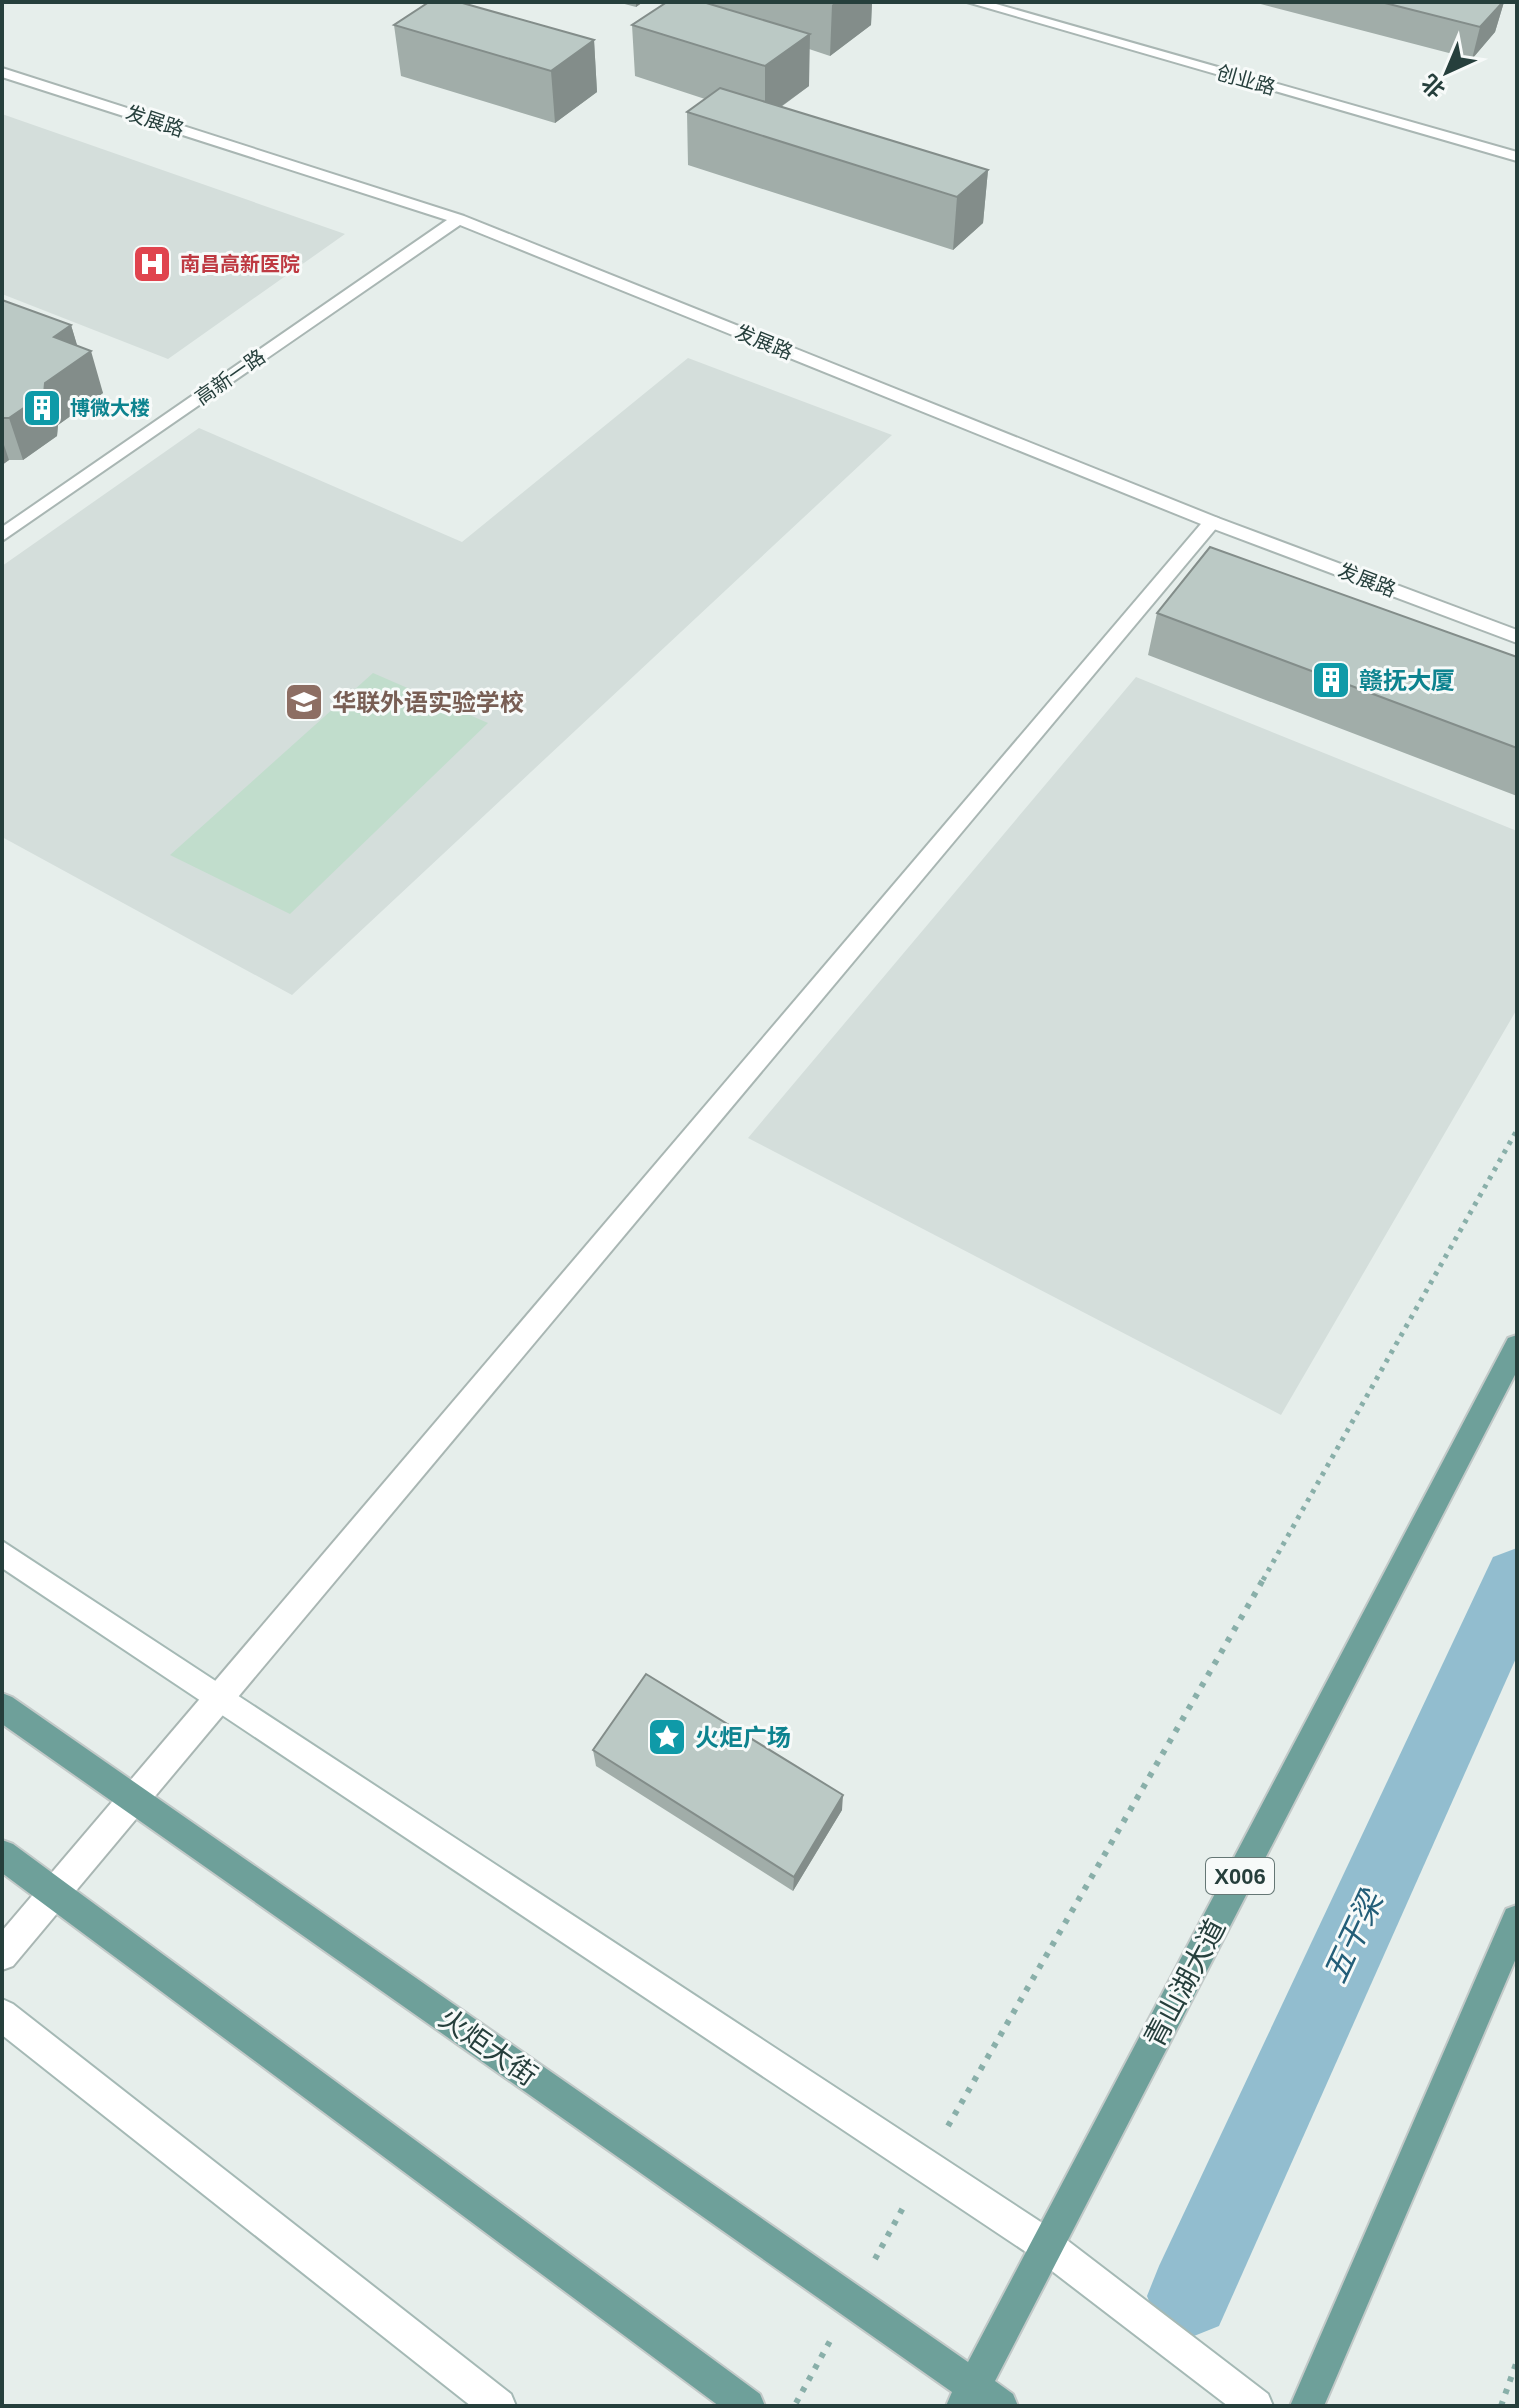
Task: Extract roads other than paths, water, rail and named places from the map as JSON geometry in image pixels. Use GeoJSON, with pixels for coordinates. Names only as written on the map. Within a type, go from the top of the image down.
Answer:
{"type":"FeatureCollection","features":[{"type":"Feature","properties":{"kind":"main road","name":"青山湖大道"},"geometry":{"type":"LineString","coordinates":[[979,2399],[1047,2246],[1517,1346]]}},
{"type":"Feature","properties":{"kind":"main road","name":"火炬大街"},"geometry":{"type":"LineString","coordinates":[[2,1707],[852,2301],[979,2399]]}},
{"type":"Feature","properties":{"kind":"main road"},"geometry":{"type":"LineString","coordinates":[[2,1855],[748,2406]]}},
{"type":"Feature","properties":{"kind":"main road"},"geometry":{"type":"LineString","coordinates":[[1307,2406],[1517,1920]]}},
{"type":"Feature","properties":{"kind":"street","name":"创业路"},"geometry":{"type":"LineString","coordinates":[[974,2],[1517,157]]}},
{"type":"Feature","properties":{"kind":"street","name":"发展路"},"geometry":{"type":"LineString","coordinates":[[2,72],[459,219],[1212,522],[1517,637]]}},
{"type":"Feature","properties":{"kind":"street","name":"高新一路"},"geometry":{"type":"LineString","coordinates":[[2,535],[459,219]]}},
{"type":"Feature","properties":{"kind":"street"},"geometry":{"type":"LineString","coordinates":[[2,1955],[1212,522]]}},
{"type":"Feature","properties":{"kind":"street"},"geometry":{"type":"LineString","coordinates":[[2,1553],[1047,2246],[1256,2406]]}},
{"type":"Feature","properties":{"kind":"street"},"geometry":{"type":"LineString","coordinates":[[2,2015],[499,2406]]}},
{"type":"Feature","properties":{"kind":"waterway","name":"五干梁"},"geometry":{"type":"LineString","coordinates":[[1189,2296],[1517,1579]]}},
{"type":"Feature","properties":{"kind":"place","name":"南昌高新医院"},"geometry":{"type":"Point","coordinates":[152,264]}},
{"type":"Feature","properties":{"kind":"place","name":"博微大楼"},"geometry":{"type":"Point","coordinates":[42,408]}},
{"type":"Feature","properties":{"kind":"place","name":"赣抚大厦"},"geometry":{"type":"Point","coordinates":[1331,680]}},
{"type":"Feature","properties":{"kind":"place","name":"华联外语实验学校"},"geometry":{"type":"Point","coordinates":[304,702]}},
{"type":"Feature","properties":{"kind":"place","name":"火炬广场"},"geometry":{"type":"Point","coordinates":[667,1737]}}]}
